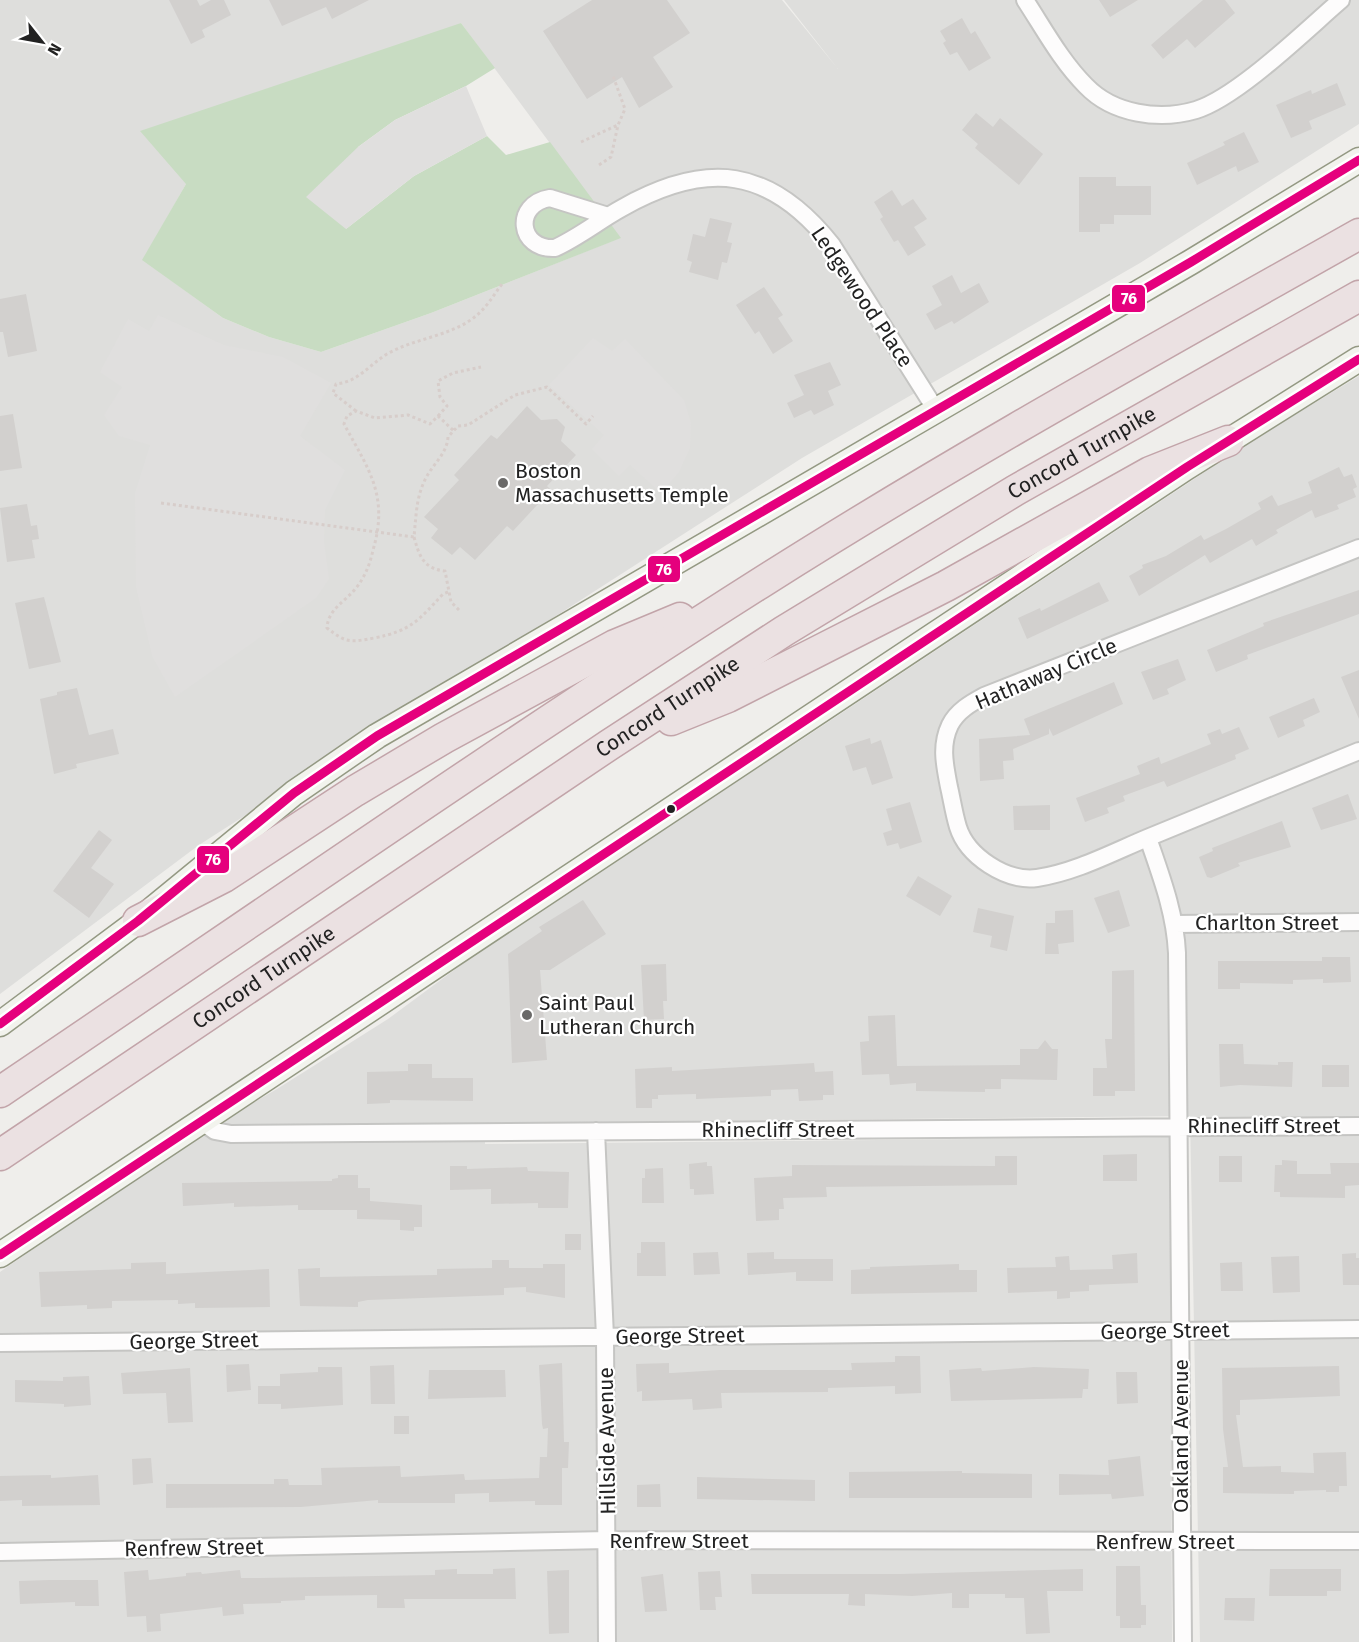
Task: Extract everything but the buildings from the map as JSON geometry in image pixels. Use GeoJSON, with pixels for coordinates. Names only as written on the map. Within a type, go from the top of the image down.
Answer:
{"type":"FeatureCollection","features":[{"type":"Feature","properties":{"kind":"highway"},"geometry":{"type":"LineString","coordinates":[[1286,276],[1359,213]]}},
{"type":"Feature","properties":{"kind":"highway"},"geometry":{"type":"LineString","coordinates":[[0,1092],[572,706],[760,583],[1008,433],[1359,234]]}},
{"type":"Feature","properties":{"kind":"highway","name":"Concord Turnpike"},"geometry":{"type":"LineString","coordinates":[[0,1155],[609,745],[784,631],[967,519],[1359,296]]}},
{"type":"Feature","properties":{"kind":"highway"},"geometry":{"type":"LineString","coordinates":[[609,745],[728,697],[961,578],[1150,472],[1228,441]]}},
{"type":"Feature","properties":{"kind":"highway"},"geometry":{"type":"LineString","coordinates":[[138,921],[224,877],[355,791],[444,738],[615,645],[760,583]]}},
{"type":"Feature","properties":{"kind":"main road"},"geometry":{"type":"LineString","coordinates":[[0,1024],[138,921],[250,827],[349,754],[414,713],[936,410],[1359,160]]}},
{"type":"Feature","properties":{"kind":"main road"},"geometry":{"type":"LineString","coordinates":[[0,1255],[1228,441],[1359,359]]}},
{"type":"Feature","properties":{"kind":"street"},"geometry":{"type":"LineString","coordinates":[[1025,0],[1069,65],[1087,87],[1107,102],[1128,111],[1164,116],[1197,110],[1233,90],[1341,0]]}},
{"type":"Feature","properties":{"kind":"street","name":"Ledgewood Place"},"geometry":{"type":"LineString","coordinates":[[608,216],[550,198],[528,209],[524,226],[527,234],[538,246],[555,248],[648,194],[694,178],[720,176],[744,180],[775,194],[814,222],[832,245],[936,410]]}},
{"type":"Feature","properties":{"kind":"street","name":"Hathaway Circle"},"geometry":{"type":"LineString","coordinates":[[1359,548],[984,696],[958,714],[951,723],[944,746],[944,761],[958,827],[970,848],[996,869],[1020,878],[1035,878],[1071,868],[1148,838],[1359,751]]}},
{"type":"Feature","properties":{"kind":"street","name":"Oakland Avenue"},"geometry":{"type":"LineString","coordinates":[[1148,838],[1175,924],[1183,1642]]}},
{"type":"Feature","properties":{"kind":"street","name":"Charlton Street"},"geometry":{"type":"LineString","coordinates":[[1175,924],[1359,922]]}},
{"type":"Feature","properties":{"kind":"street","name":"Rhinecliff Street"},"geometry":{"type":"LineString","coordinates":[[201,1121],[215,1131],[231,1134],[1359,1126]]}},
{"type":"Feature","properties":{"kind":"street","name":"Hillside Avenue"},"geometry":{"type":"LineString","coordinates":[[596,1131],[605,1337],[607,1642]]}},
{"type":"Feature","properties":{"kind":"street","name":"George Street"},"geometry":{"type":"LineString","coordinates":[[0,1343],[1359,1329]]}},
{"type":"Feature","properties":{"kind":"street","name":"Renfrew Street"},"geometry":{"type":"LineString","coordinates":[[0,1552],[608,1540],[1182,1543],[1359,1541]]}},
{"type":"Feature","properties":{"kind":"path"},"geometry":{"type":"LineString","coordinates":[[599,165],[611,158],[618,125],[625,109],[613,76]]}},
{"type":"Feature","properties":{"kind":"path"},"geometry":{"type":"LineString","coordinates":[[581,142],[618,125]]}},
{"type":"Feature","properties":{"kind":"path"},"geometry":{"type":"LineString","coordinates":[[481,367],[453,373],[438,381],[440,397],[447,406],[430,424],[408,415],[375,418],[356,411],[333,393],[336,384],[348,383],[386,355],[415,340],[470,321],[481,312],[502,284]]}},
{"type":"Feature","properties":{"kind":"path"},"geometry":{"type":"LineString","coordinates":[[459,610],[451,602],[445,571],[434,570],[426,565],[418,555],[414,537],[417,501],[424,480],[447,447],[448,437],[458,426],[468,425],[515,394],[547,387],[586,424],[593,416]]}},
{"type":"Feature","properties":{"kind":"path"},"geometry":{"type":"LineString","coordinates":[[356,411],[347,416],[344,424],[370,472],[380,498],[379,532],[369,566],[356,588],[328,617],[327,628],[337,636],[355,643],[400,633],[420,619],[443,594],[448,592]]}},
{"type":"Feature","properties":{"kind":"path"},"geometry":{"type":"LineString","coordinates":[[438,416],[454,430]]}},
{"type":"Feature","properties":{"kind":"path"},"geometry":{"type":"LineString","coordinates":[[161,502],[414,537]]}},
{"type":"Feature","properties":{"kind":"shaded area"},"geometry":{"type":"Polygon","coordinates":[[[0,0],[782,0],[838,69],[784,0],[1359,0],[1359,124],[1140,263],[802,458],[199,845],[0,994],[0,0]],[[461,23],[186,184],[143,260],[223,318],[269,337],[321,352],[431,313],[620,238],[461,23]]]}},
{"type":"Feature","properties":{"kind":"shaded area"},"geometry":{"type":"Polygon","coordinates":[[[466,86],[487,136],[414,176],[346,229],[306,197],[358,147],[395,120],[466,86]]]}},
{"type":"Feature","properties":{"kind":"shaded area"},"geometry":{"type":"Polygon","coordinates":[[[158,315],[224,345],[283,357],[331,383],[300,436],[345,470],[325,510],[324,542],[329,579],[316,598],[175,697],[152,656],[136,588],[135,493],[150,445],[119,436],[104,415],[122,387],[100,372],[128,319],[149,331],[158,315]]]}},
{"type":"Feature","properties":{"kind":"shaded area"},"geometry":{"type":"Polygon","coordinates":[[[593,338],[612,351],[625,339],[684,400],[691,423],[690,448],[679,472],[661,493],[630,465],[619,476],[592,449],[604,435],[549,385],[593,338]]]}},
{"type":"Feature","properties":{"kind":"shaded area"},"geometry":{"type":"Polygon","coordinates":[[[1359,376],[1359,1642],[1200,1642],[1190,1116],[485,1123],[485,1144],[1170,1137],[1172,1642],[0,1642],[0,1272],[196,1136],[277,1089],[388,1019],[530,914],[798,742],[1250,442],[1359,376]]]}},
{"type":"Feature","properties":{"kind":"green space"},"geometry":{"type":"Polygon","coordinates":[[[461,23],[495,68],[466,86],[395,120],[358,147],[346,229],[414,176],[487,136],[506,155],[550,142],[621,238],[431,313],[321,352],[269,337],[223,318],[142,260],[186,184],[140,131],[461,23]]]}},
{"type":"Feature","properties":{"kind":"transit line","name":"76"},"geometry":{"type":"LineString","coordinates":[[0,1024],[138,921],[294,793],[377,736],[1191,262],[1359,160]]}},
{"type":"Feature","properties":{"kind":"transit line","name":"76"},"geometry":{"type":"LineString","coordinates":[[0,1255],[1187,467],[1359,359]]}},
{"type":"Feature","properties":{"kind":"place","name":"Boston Massachusetts Temple"},"geometry":{"type":"Point","coordinates":[503,483]}},
{"type":"Feature","properties":{"kind":"place","name":"Saint Paul Lutheran Church"},"geometry":{"type":"Point","coordinates":[527,1015]}}]}
